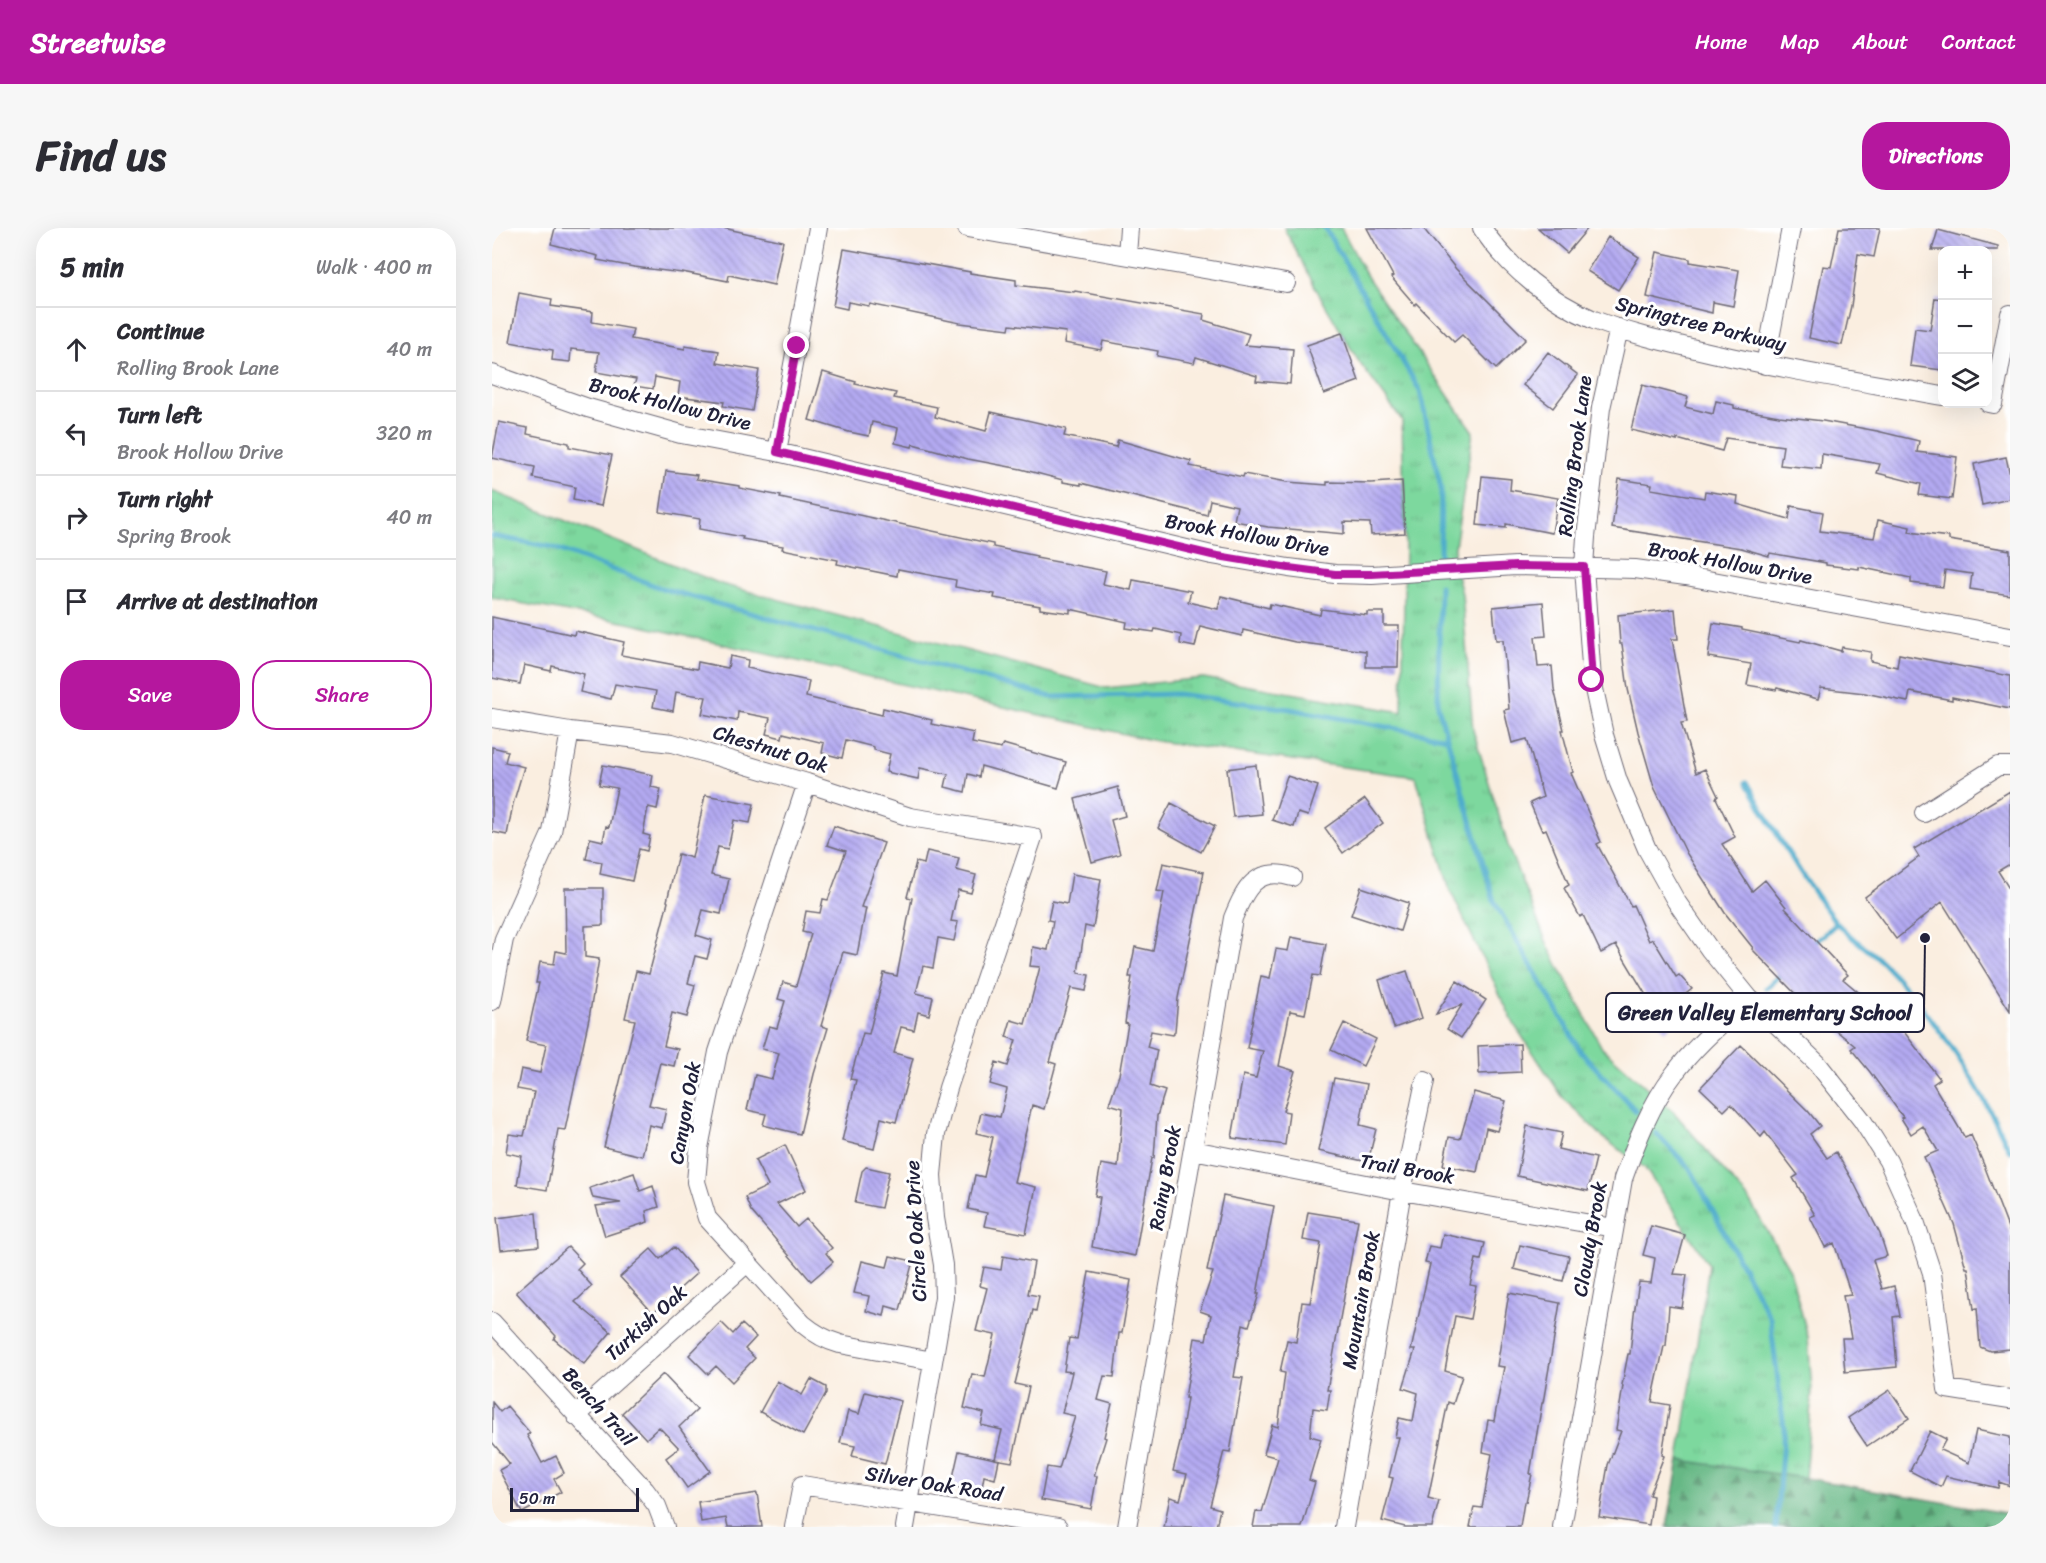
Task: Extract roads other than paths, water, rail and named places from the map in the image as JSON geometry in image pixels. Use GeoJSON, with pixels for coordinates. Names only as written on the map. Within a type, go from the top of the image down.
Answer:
{"type":"FeatureCollection","features":[{"type":"Feature","properties":{"kind":"street"},"geometry":{"type":"LineString","coordinates":[[777,452],[818,228]]}},
{"type":"Feature","properties":{"kind":"street"},"geometry":{"type":"LineString","coordinates":[[967,228],[1286,283]]}},
{"type":"Feature","properties":{"kind":"street"},"geometry":{"type":"LineString","coordinates":[[1127,255],[1129,228]]}},
{"type":"Feature","properties":{"kind":"street","name":"Springtree Parkway"},"geometry":{"type":"LineString","coordinates":[[1482,228],[1499,253],[1538,287],[1593,319],[1684,346],[1765,364],[1938,395]]}},
{"type":"Feature","properties":{"kind":"street"},"geometry":{"type":"LineString","coordinates":[[1765,364],[1791,228]]}},
{"type":"Feature","properties":{"kind":"street"},"geometry":{"type":"LineString","coordinates":[[1992,395],[2010,314]]}},
{"type":"Feature","properties":{"kind":"street","name":"Rolling Brook Lane"},"geometry":{"type":"LineString","coordinates":[[1619,328],[1601,408],[1584,567],[1592,680],[1604,735],[1618,781],[1647,849],[1676,901],[1710,950],[1749,998],[1817,1063],[1862,1120],[1888,1161],[1915,1221],[1932,1273],[1947,1389],[2010,1399]]}},
{"type":"Feature","properties":{"kind":"street","name":"Brook Hollow Drive"},"geometry":{"type":"LineString","coordinates":[[492,374],[588,408],[681,434],[777,452],[1212,555],[1335,574],[1516,566],[1635,569],[1686,576],[2010,636]]}},
{"type":"Feature","properties":{"kind":"street","name":"Chestnut Oak"},"geometry":{"type":"LineString","coordinates":[[492,718],[570,731],[672,743],[807,783],[910,817],[1033,837]]}},
{"type":"Feature","properties":{"kind":"street"},"geometry":{"type":"LineString","coordinates":[[492,1001],[504,939],[552,832],[570,731]]}},
{"type":"Feature","properties":{"kind":"street"},"geometry":{"type":"LineString","coordinates":[[1924,813],[1998,766],[2010,766]]}},
{"type":"Feature","properties":{"kind":"street","name":"Canyon Oak"},"geometry":{"type":"LineString","coordinates":[[807,783],[718,1052],[699,1148],[696,1182],[707,1218],[814,1334],[826,1340],[933,1361]]}},
{"type":"Feature","properties":{"kind":"street","name":"Circle Oak Drive"},"geometry":{"type":"LineString","coordinates":[[905,1527],[944,1297],[943,1265],[935,1218],[932,1174],[936,1134],[948,1088],[1033,837]]}},
{"type":"Feature","properties":{"kind":"street","name":"Rainy Brook"},"geometry":{"type":"LineString","coordinates":[[1127,1527],[1233,918],[1244,892],[1255,881],[1268,874],[1284,874],[1292,877]]}},
{"type":"Feature","properties":{"kind":"street","name":"Cloudy Brook"},"geometry":{"type":"LineString","coordinates":[[1562,1527],[1623,1179],[1634,1147],[1655,1103],[1673,1075],[1701,1042],[1749,998]]}},
{"type":"Feature","properties":{"kind":"street","name":"Mountain Brook"},"geometry":{"type":"LineString","coordinates":[[1344,1527],[1402,1191],[1425,1081]]}},
{"type":"Feature","properties":{"kind":"street","name":"Trail Brook"},"geometry":{"type":"LineString","coordinates":[[1193,1150],[1402,1191],[1614,1228]]}},
{"type":"Feature","properties":{"kind":"street","name":"Turkish Oak"},"geometry":{"type":"LineString","coordinates":[[576,1416],[747,1263]]}},
{"type":"Feature","properties":{"kind":"street","name":"Bench Trail"},"geometry":{"type":"LineString","coordinates":[[492,1322],[645,1490],[657,1506],[665,1527]]}},
{"type":"Feature","properties":{"kind":"street","name":"Silver Oak Road"},"geometry":{"type":"LineString","coordinates":[[794,1527],[802,1485],[1010,1523],[1058,1527]]}},
{"type":"Feature","properties":{"kind":"waterway"},"geometry":{"type":"LineString","coordinates":[[1325,228],[1420,391],[1441,488],[1440,557]]}},
{"type":"Feature","properties":{"kind":"waterway"},"geometry":{"type":"LineString","coordinates":[[492,536],[552,547],[661,588],[1051,697],[1177,694],[1290,709],[1447,738]]}},
{"type":"Feature","properties":{"kind":"waterway"},"geometry":{"type":"LineString","coordinates":[[1440,586],[1438,706],[1494,901],[1581,1052],[1636,1111]]}},
{"type":"Feature","properties":{"kind":"waterway"},"geometry":{"type":"LineString","coordinates":[[1747,782],[1799,870],[1835,921],[1883,963],[1938,1028],[1970,1076],[2010,1151]]}},
{"type":"Feature","properties":{"kind":"waterway"},"geometry":{"type":"LineString","coordinates":[[1811,946],[1837,923]]}},
{"type":"Feature","properties":{"kind":"waterway"},"geometry":{"type":"LineString","coordinates":[[1766,988],[1782,973]]}},
{"type":"Feature","properties":{"kind":"waterway"},"geometry":{"type":"LineString","coordinates":[[1656,1133],[1691,1170],[1770,1318],[1784,1428],[1776,1527]]}},
{"type":"Feature","properties":{"kind":"place","name":"Green Valley Elementary School"},"geometry":{"type":"Point","coordinates":[1925,938]}}]}
